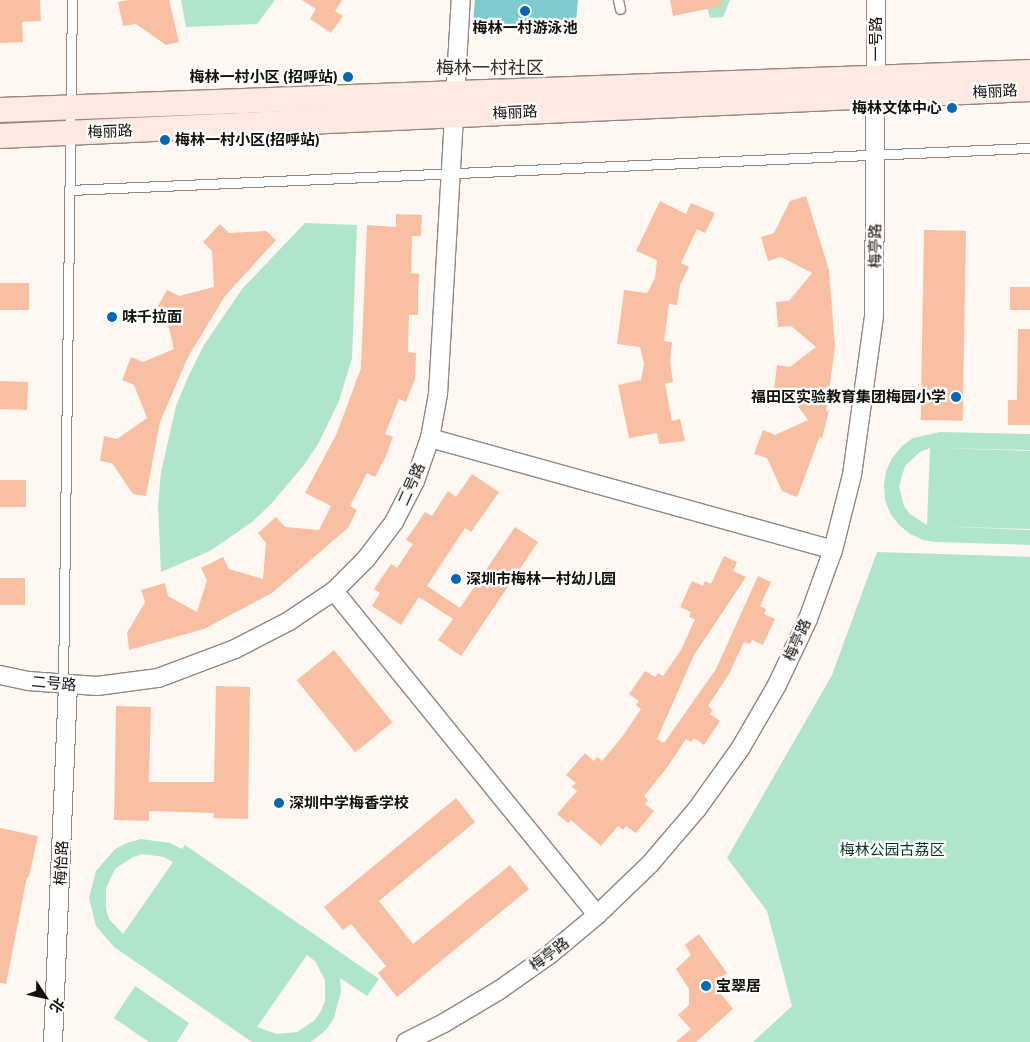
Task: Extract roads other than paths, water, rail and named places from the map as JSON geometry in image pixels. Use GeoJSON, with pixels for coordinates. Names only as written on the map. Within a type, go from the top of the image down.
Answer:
{"type":"FeatureCollection","features":[{"type":"Feature","properties":{"kind":"street","name":"二号路"},"geometry":{"type":"LineString","coordinates":[[0,675],[28,681],[97,686],[158,678],[235,649],[289,621],[334,591],[366,558],[394,522],[415,481],[430,438],[438,394],[461,0]]}},
{"type":"Feature","properties":{"kind":"street","name":"一号路"},"geometry":{"type":"LineString","coordinates":[[876,0],[876,87]]}},
{"type":"Feature","properties":{"kind":"street","name":"梅丽路"},"geometry":{"type":"LineString","coordinates":[[876,87],[1030,72]]}},
{"type":"Feature","properties":{"kind":"street","name":"梅丽路"},"geometry":{"type":"LineString","coordinates":[[0,110],[456,104],[876,87],[1030,89]]}},
{"type":"Feature","properties":{"kind":"street","name":"梅亭路"},"geometry":{"type":"LineString","coordinates":[[406,1042],[444,1023],[498,991],[549,955],[597,915],[650,864],[691,816],[740,749],[777,685],[808,619],[832,550],[852,475],[874,316],[876,87]]}},
{"type":"Feature","properties":{"kind":"street","name":"梅丽路"},"geometry":{"type":"LineString","coordinates":[[0,136],[456,104]]}},
{"type":"Feature","properties":{"kind":"street"},"geometry":{"type":"LineString","coordinates":[[430,438],[832,550]]}},
{"type":"Feature","properties":{"kind":"street"},"geometry":{"type":"LineString","coordinates":[[334,591],[597,915]]}},
{"type":"Feature","properties":{"kind":"street","name":"梅怡路"},"geometry":{"type":"LineString","coordinates":[[53,1042],[65,684]]}},
{"type":"Feature","properties":{"kind":"lane"},"geometry":{"type":"LineString","coordinates":[[65,684],[72,0]]}},
{"type":"Feature","properties":{"kind":"lane"},"geometry":{"type":"LineString","coordinates":[[70,190],[1030,148]]}},
{"type":"Feature","properties":{"kind":"water","name":"梅林一村游泳池"},"geometry":{"type":"Polygon","coordinates":[[[475,0],[578,0],[575,30],[473,22],[475,0]]]}},
{"type":"Feature","properties":{"kind":"place","name":"梅林一村游泳池"},"geometry":{"type":"Point","coordinates":[525,11]}},
{"type":"Feature","properties":{"kind":"place","name":"梅林一村小区 (招呼站)"},"geometry":{"type":"Point","coordinates":[348,77]}},
{"type":"Feature","properties":{"kind":"place","name":"梅林文体中心"},"geometry":{"type":"Point","coordinates":[952,108]}},
{"type":"Feature","properties":{"kind":"place","name":"梅林一村小区(招呼站)"},"geometry":{"type":"Point","coordinates":[165,140]}},
{"type":"Feature","properties":{"kind":"place","name":"味千拉面"},"geometry":{"type":"Point","coordinates":[112,317]}},
{"type":"Feature","properties":{"kind":"place","name":"福田区实验教育集团梅园小学"},"geometry":{"type":"Point","coordinates":[956,397]}},
{"type":"Feature","properties":{"kind":"place","name":"深圳市梅林一村幼儿园"},"geometry":{"type":"Point","coordinates":[456,579]}},
{"type":"Feature","properties":{"kind":"place","name":"深圳中学梅香学校"},"geometry":{"type":"Point","coordinates":[279,803]}},
{"type":"Feature","properties":{"kind":"place","name":"宝翠居"},"geometry":{"type":"Point","coordinates":[706,986]}},
{"type":"Feature","properties":{"kind":"district","name":"梅林一村社区"},"geometry":{"type":"Point","coordinates":[490,68]}},
{"type":"Feature","properties":{"kind":"park label","name":"梅林公园古荔区"},"geometry":{"type":"Point","coordinates":[892,850]}}]}
